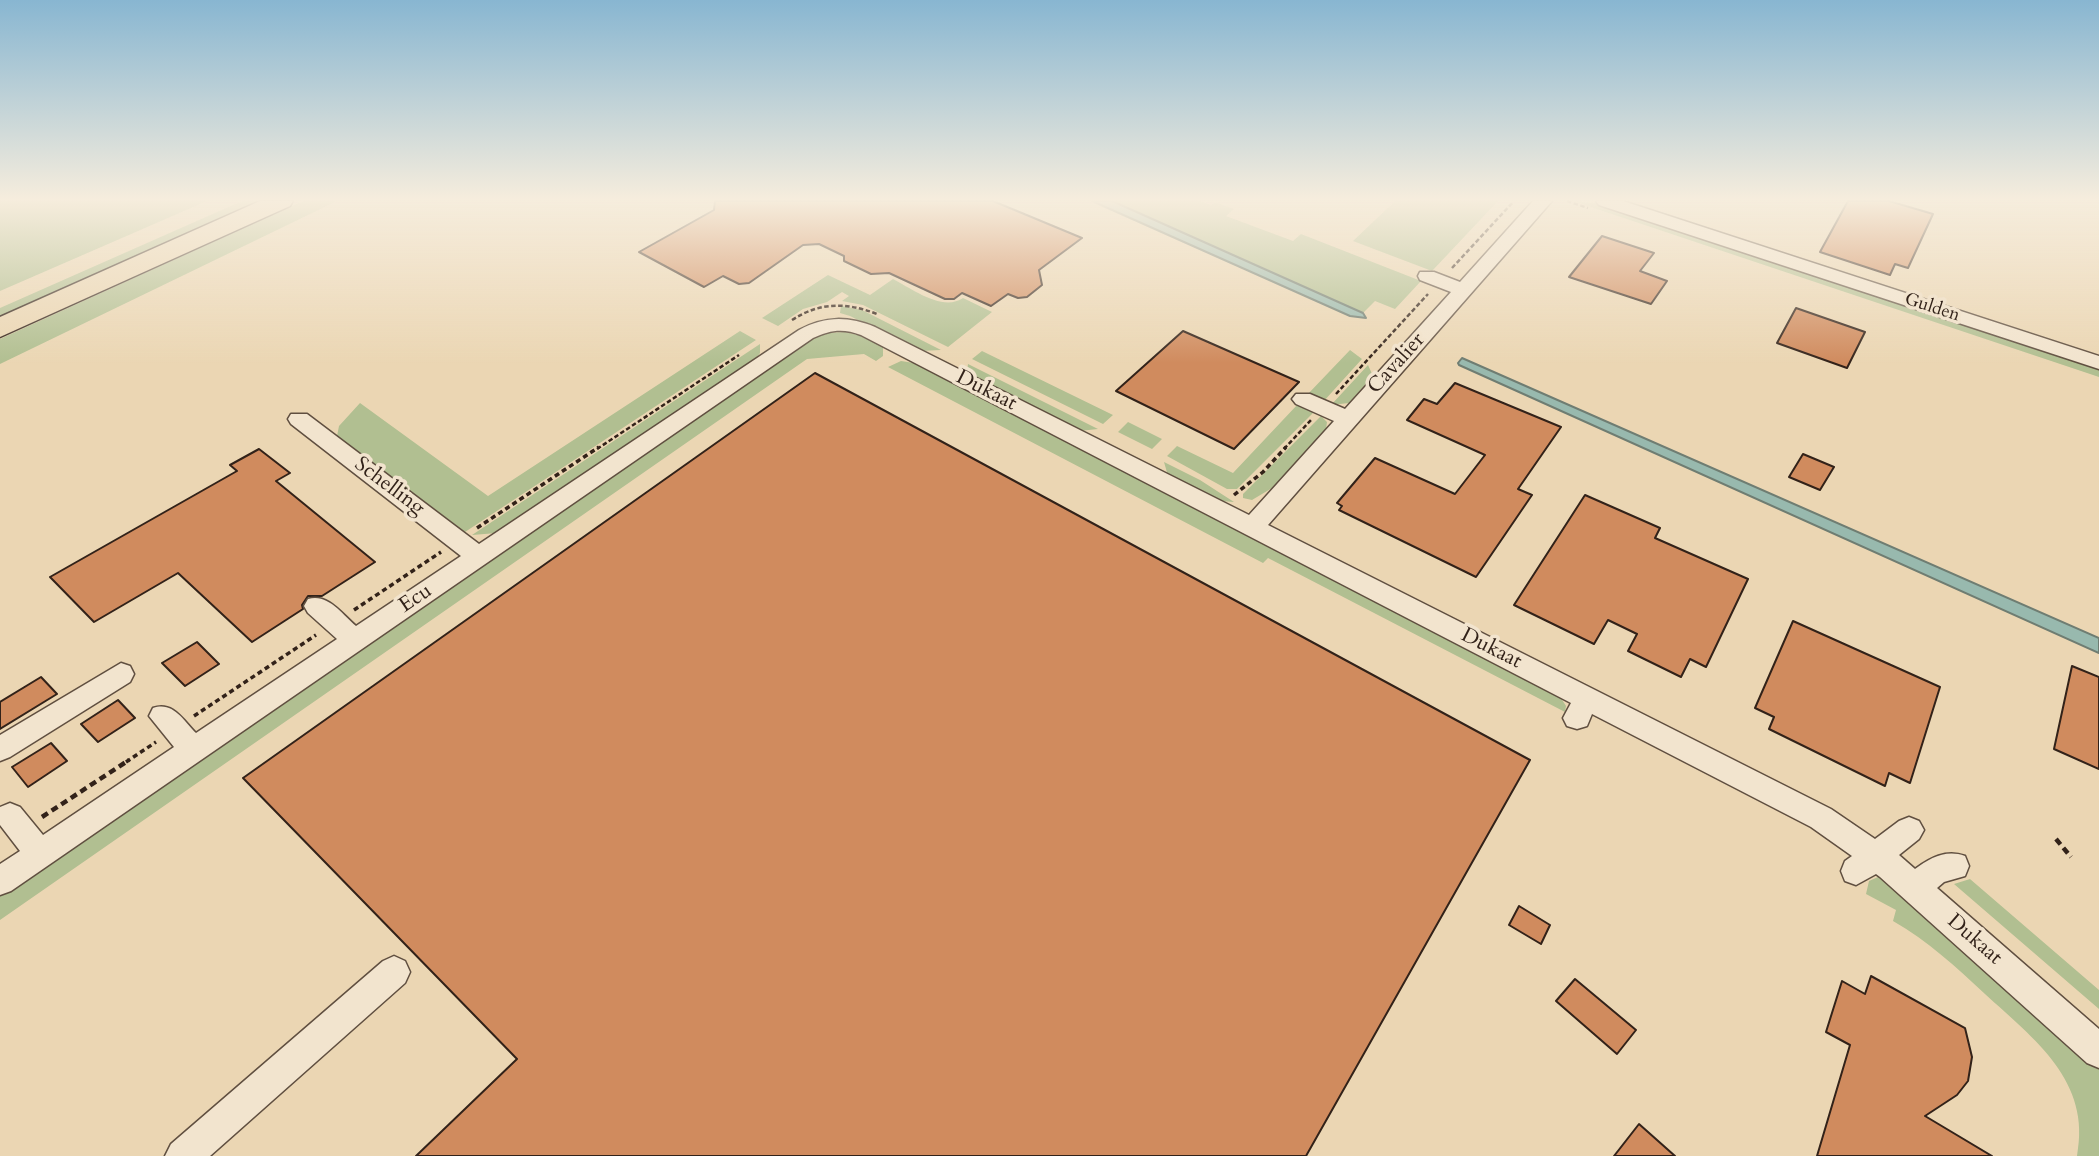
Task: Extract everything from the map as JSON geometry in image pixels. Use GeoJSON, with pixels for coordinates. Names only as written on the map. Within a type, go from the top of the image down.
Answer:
{"type":"FeatureCollection","features":[{"type":"Feature","properties":{"kind":"highway"},"geometry":{"type":"LineString","coordinates":[[0,302],[107,255]]}},
{"type":"Feature","properties":{"kind":"highway"},"geometry":{"type":"LineString","coordinates":[[0,328],[162,255]]}},
{"type":"Feature","properties":{"kind":"street","name":"Cavalier"},"geometry":{"type":"LineString","coordinates":[[1252,527],[1495,255]]}},
{"type":"Feature","properties":{"kind":"street","name":"Gulden"},"geometry":{"type":"LineString","coordinates":[[1770,255],[2099,363]]}},
{"type":"Feature","properties":{"kind":"street"},"geometry":{"type":"LineString","coordinates":[[1434,278],[1463,290]]}},
{"type":"Feature","properties":{"kind":"street","name":"Dukaat"},"geometry":{"type":"LineString","coordinates":[[831,314],[1252,527],[1615,725],[1821,818],[1867,864],[1913,887],[2099,1051]]}},
{"type":"Feature","properties":{"kind":"street","name":"Ecu"},"geometry":{"type":"LineString","coordinates":[[0,881],[355,640],[474,545],[806,334],[831,314]]}},
{"type":"Feature","properties":{"kind":"street"},"geometry":{"type":"LineString","coordinates":[[1303,399],[1347,419]]}},
{"type":"Feature","properties":{"kind":"street","name":"Schelling"},"geometry":{"type":"LineString","coordinates":[[299,419],[474,545]]}},
{"type":"Feature","properties":{"kind":"street"},"geometry":{"type":"LineString","coordinates":[[326,614],[355,640]]}},
{"type":"Feature","properties":{"kind":"street"},"geometry":{"type":"LineString","coordinates":[[0,749],[121,674]]}},
{"type":"Feature","properties":{"kind":"street"},"geometry":{"type":"LineString","coordinates":[[169,722],[194,750]]}},
{"type":"Feature","properties":{"kind":"street"},"geometry":{"type":"LineString","coordinates":[[16,823],[40,854]]}},
{"type":"Feature","properties":{"kind":"street"},"geometry":{"type":"LineString","coordinates":[[1867,864],[1909,830]]}},
{"type":"Feature","properties":{"kind":"street"},"geometry":{"type":"LineString","coordinates":[[1913,887],[1937,870],[1954,866]]}},
{"type":"Feature","properties":{"kind":"street"},"geometry":{"type":"LineString","coordinates":[[183,1156],[394,972]]}},
{"type":"Feature","properties":{"kind":"path"},"geometry":{"type":"LineString","coordinates":[[1233,497],[1263,472],[1323,408],[1434,278],[1458,255]]}},
{"type":"Feature","properties":{"kind":"path"},"geometry":{"type":"LineString","coordinates":[[789,322],[808,309],[831,314]]}},
{"type":"Feature","properties":{"kind":"path"},"geometry":{"type":"LineString","coordinates":[[474,545],[743,352]]}},
{"type":"Feature","properties":{"kind":"path","name":"Ecu"},"geometry":{"type":"LineString","coordinates":[[16,823],[326,614],[448,547]]}},
{"type":"Feature","properties":{"kind":"path"},"geometry":{"type":"LineString","coordinates":[[2056,839],[2071,857]]}},
{"type":"Feature","properties":{"kind":"green space"},"geometry":{"type":"Polygon","coordinates":[[[0,255],[83,255],[0,291],[0,255]]]}},
{"type":"Feature","properties":{"kind":"green space"},"geometry":{"type":"Polygon","coordinates":[[[120,255],[147,255],[0,321],[0,308],[120,255]]]}},
{"type":"Feature","properties":{"kind":"green space"},"geometry":{"type":"Polygon","coordinates":[[[185,255],[225,255],[0,364],[0,339],[185,255]]]}},
{"type":"Feature","properties":{"kind":"green space"},"geometry":{"type":"Polygon","coordinates":[[[1233,255],[1354,255],[1421,281],[1395,309],[1375,301],[1363,313],[1233,255]]]}},
{"type":"Feature","properties":{"kind":"green space"},"geometry":{"type":"Polygon","coordinates":[[[1390,255],[1447,255],[1432,271],[1390,255]]]}},
{"type":"Feature","properties":{"kind":"green space"},"geometry":{"type":"Polygon","coordinates":[[[1734,255],[1752,255],[2099,370],[2099,377],[1734,255]]]}},
{"type":"Feature","properties":{"kind":"green space"},"geometry":{"type":"Polygon","coordinates":[[[828,275],[870,295],[893,279],[937,301],[955,302],[963,298],[992,312],[948,347],[863,305],[842,301],[849,296],[842,292],[827,302],[803,309],[778,326],[762,318],[828,275]]]}},
{"type":"Feature","properties":{"kind":"green space"},"geometry":{"type":"Polygon","coordinates":[[[841,306],[862,310],[941,350],[920,351],[840,313],[841,306]]]}},
{"type":"Feature","properties":{"kind":"green space"},"geometry":{"type":"Polygon","coordinates":[[[740,331],[756,340],[465,532],[337,436],[339,426],[360,403],[488,496],[740,331]]]}},
{"type":"Feature","properties":{"kind":"green space"},"geometry":{"type":"Polygon","coordinates":[[[845,332],[883,347],[883,356],[876,361],[864,354],[807,359],[0,920],[0,893],[811,339],[827,333],[845,332]]]}},
{"type":"Feature","properties":{"kind":"green space"},"geometry":{"type":"Polygon","coordinates":[[[760,344],[760,353],[755,360],[497,533],[472,535],[760,344]]]}},
{"type":"Feature","properties":{"kind":"green space"},"geometry":{"type":"Polygon","coordinates":[[[1350,350],[1362,359],[1323,402],[1307,395],[1350,350]]]}},
{"type":"Feature","properties":{"kind":"green space"},"geometry":{"type":"Polygon","coordinates":[[[982,351],[1113,415],[1103,424],[972,359],[982,351]]]}},
{"type":"Feature","properties":{"kind":"green space"},"geometry":{"type":"Polygon","coordinates":[[[901,361],[914,363],[1559,695],[1566,706],[1565,712],[1268,558],[1263,563],[888,367],[901,361]]]}},
{"type":"Feature","properties":{"kind":"green space"},"geometry":{"type":"Polygon","coordinates":[[[968,364],[1098,429],[1079,431],[972,377],[967,371],[968,364]]]}},
{"type":"Feature","properties":{"kind":"green space"},"geometry":{"type":"Polygon","coordinates":[[[1368,365],[1373,376],[1349,403],[1331,405],[1368,365]]]}},
{"type":"Feature","properties":{"kind":"green space"},"geometry":{"type":"Polygon","coordinates":[[[1298,404],[1314,412],[1237,489],[1227,489],[1167,456],[1177,446],[1233,473],[1298,404]]]}},
{"type":"Feature","properties":{"kind":"green space"},"geometry":{"type":"Polygon","coordinates":[[[1321,416],[1327,422],[1326,429],[1272,488],[1252,500],[1243,498],[1243,494],[1321,416]]]}},
{"type":"Feature","properties":{"kind":"green space"},"geometry":{"type":"Polygon","coordinates":[[[1128,422],[1162,439],[1152,449],[1118,432],[1128,422]]]}},
{"type":"Feature","properties":{"kind":"green space"},"geometry":{"type":"Polygon","coordinates":[[[1164,462],[1200,480],[1234,502],[1221,501],[1168,476],[1164,462]]]}},
{"type":"Feature","properties":{"kind":"green space"},"geometry":{"type":"Polygon","coordinates":[[[1878,877],[1885,878],[2099,1067],[2099,1156],[2077,1156],[2079,1129],[2076,1105],[2055,1064],[2040,1045],[1952,964],[1893,921],[1896,910],[1866,894],[1869,881],[1878,877]]]}},
{"type":"Feature","properties":{"kind":"green space"},"geometry":{"type":"Polygon","coordinates":[[[1970,879],[2099,990],[2099,1009],[1954,884],[1970,879]]]}},
{"type":"Feature","properties":{"kind":"water"},"geometry":{"type":"Polygon","coordinates":[[[1213,255],[1233,255],[1363,313],[1366,318],[1350,316],[1213,255]]]}},
{"type":"Feature","properties":{"kind":"water"},"geometry":{"type":"Polygon","coordinates":[[[1462,358],[2099,638],[2099,653],[1459,365],[1462,358]]]}},
{"type":"Feature","properties":{"kind":"building"},"geometry":{"type":"Polygon","coordinates":[[[644,255],[789,255],[749,283],[739,284],[723,276],[704,287],[644,255]]]}},
{"type":"Feature","properties":{"kind":"building"},"geometry":{"type":"Polygon","coordinates":[[[842,255],[1059,255],[1039,270],[1042,285],[1027,297],[1018,298],[1008,294],[991,306],[962,293],[954,299],[945,299],[889,273],[871,274],[844,261],[842,255]]]}},
{"type":"Feature","properties":{"kind":"building"},"geometry":{"type":"Polygon","coordinates":[[[1587,255],[1652,255],[1640,271],[1667,281],[1651,304],[1569,277],[1587,255]]]}},
{"type":"Feature","properties":{"kind":"building"},"geometry":{"type":"Polygon","coordinates":[[[1829,255],[1914,255],[1908,268],[1895,264],[1890,275],[1829,255]]]}},
{"type":"Feature","properties":{"kind":"building"},"geometry":{"type":"Polygon","coordinates":[[[1796,308],[1865,332],[1847,368],[1777,343],[1796,308]]]}},
{"type":"Feature","properties":{"kind":"building"},"geometry":{"type":"Polygon","coordinates":[[[1183,331],[1299,382],[1234,449],[1116,391],[1183,331]]]}},
{"type":"Feature","properties":{"kind":"building"},"geometry":{"type":"Polygon","coordinates":[[[815,373],[1530,760],[1306,1156],[416,1156],[517,1059],[243,778],[815,373]]]}},
{"type":"Feature","properties":{"kind":"building"},"geometry":{"type":"Polygon","coordinates":[[[1455,383],[1561,427],[1518,489],[1532,495],[1476,577],[1339,510],[1342,506],[1337,503],[1375,458],[1455,494],[1485,455],[1407,420],[1424,399],[1437,404],[1455,383]]]}},
{"type":"Feature","properties":{"kind":"building"},"geometry":{"type":"Polygon","coordinates":[[[259,449],[290,473],[276,481],[375,562],[322,596],[308,596],[302,605],[303,609],[252,642],[178,573],[94,622],[50,577],[237,471],[230,465],[259,449]]]}},
{"type":"Feature","properties":{"kind":"building"},"geometry":{"type":"Polygon","coordinates":[[[1803,454],[1834,467],[1820,490],[1789,477],[1803,454]]]}},
{"type":"Feature","properties":{"kind":"building"},"geometry":{"type":"Polygon","coordinates":[[[1585,495],[1660,528],[1655,538],[1748,579],[1706,667],[1690,659],[1681,677],[1628,651],[1637,634],[1608,620],[1594,644],[1514,605],[1585,495]]]}},
{"type":"Feature","properties":{"kind":"building"},"geometry":{"type":"Polygon","coordinates":[[[1793,621],[1940,687],[1910,783],[1889,773],[1885,786],[1769,729],[1774,717],[1755,708],[1793,621]]]}},
{"type":"Feature","properties":{"kind":"building"},"geometry":{"type":"Polygon","coordinates":[[[197,642],[219,664],[185,686],[162,663],[197,642]]]}},
{"type":"Feature","properties":{"kind":"building"},"geometry":{"type":"Polygon","coordinates":[[[2072,666],[2099,677],[2099,769],[2054,749],[2072,666]]]}},
{"type":"Feature","properties":{"kind":"building"},"geometry":{"type":"Polygon","coordinates":[[[41,677],[57,694],[0,729],[0,702],[41,677]]]}},
{"type":"Feature","properties":{"kind":"building"},"geometry":{"type":"Polygon","coordinates":[[[118,700],[135,718],[98,742],[81,724],[118,700]]]}},
{"type":"Feature","properties":{"kind":"building"},"geometry":{"type":"Polygon","coordinates":[[[51,743],[67,761],[28,787],[12,767],[51,743]]]}},
{"type":"Feature","properties":{"kind":"building"},"geometry":{"type":"Polygon","coordinates":[[[1519,906],[1550,925],[1541,944],[1509,925],[1519,906]]]}},
{"type":"Feature","properties":{"kind":"building"},"geometry":{"type":"Polygon","coordinates":[[[1871,976],[1965,1028],[1972,1057],[1968,1081],[1957,1095],[1925,1116],[1992,1156],[1817,1156],[1850,1045],[1826,1032],[1842,981],[1865,994],[1871,976]]]}},
{"type":"Feature","properties":{"kind":"building"},"geometry":{"type":"Polygon","coordinates":[[[1575,979],[1636,1030],[1617,1054],[1556,1001],[1575,979]]]}},
{"type":"Feature","properties":{"kind":"building"},"geometry":{"type":"Polygon","coordinates":[[[1639,1124],[1675,1156],[1614,1156],[1639,1124]]]}}]}
